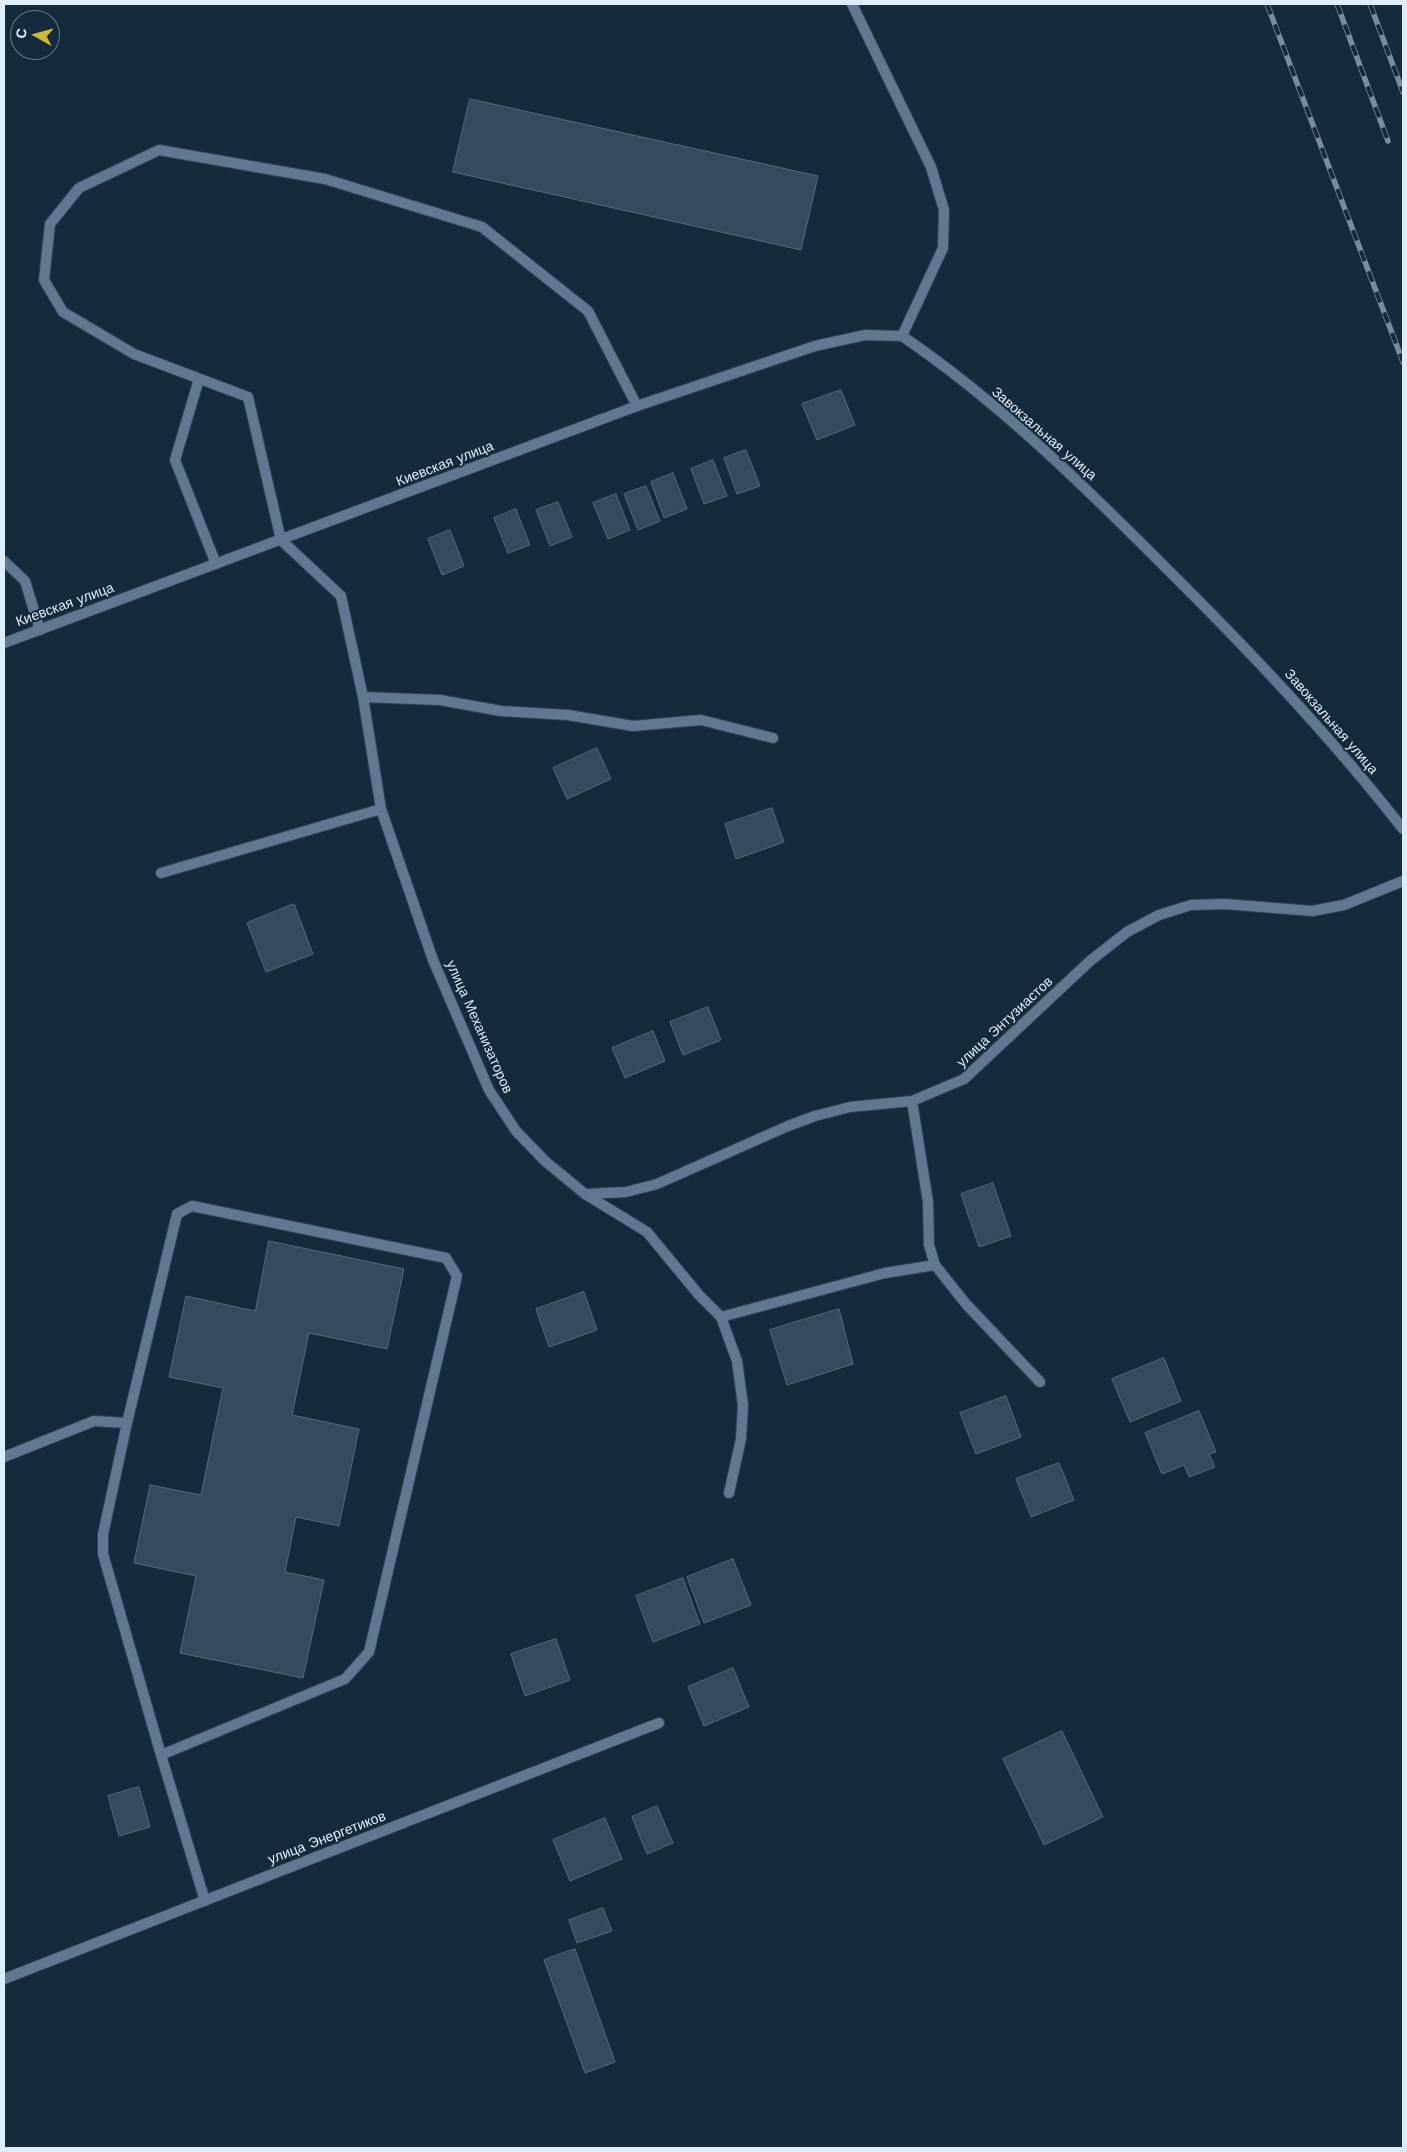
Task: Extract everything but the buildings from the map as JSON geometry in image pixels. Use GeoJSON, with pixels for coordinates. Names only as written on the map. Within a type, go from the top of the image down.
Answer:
{"type":"FeatureCollection","features":[{"type":"Feature","properties":{"kind":"street"},"geometry":{"type":"LineString","coordinates":[[852,4],[931,167],[944,210],[943,248],[902,336]]}},
{"type":"Feature","properties":{"kind":"street"},"geometry":{"type":"LineString","coordinates":[[281,540],[248,397],[134,354],[63,312],[44,280],[50,224],[78,188],[159,150],[325,179],[482,227],[588,311],[637,406]]}},
{"type":"Feature","properties":{"kind":"street","name":"Киевская улица"},"geometry":{"type":"LineString","coordinates":[[4,643],[637,406],[815,346],[865,335],[902,336]]}},
{"type":"Feature","properties":{"kind":"street","name":"Завокзальная улица"},"geometry":{"type":"LineString","coordinates":[[902,336],[939,362],[1082,484],[1300,705],[1403,829]]}},
{"type":"Feature","properties":{"kind":"street"},"geometry":{"type":"LineString","coordinates":[[199,379],[175,460],[216,564]]}},
{"type":"Feature","properties":{"kind":"street","name":"улица Механизаторов"},"geometry":{"type":"LineString","coordinates":[[281,540],[341,596],[363,697],[380,809],[433,960],[489,1090],[516,1132],[545,1161],[585,1194],[647,1232],[699,1295],[721,1317],[737,1361],[743,1406],[741,1439],[729,1493]]}},
{"type":"Feature","properties":{"kind":"street"},"geometry":{"type":"LineString","coordinates":[[4,561],[25,581],[40,630]]}},
{"type":"Feature","properties":{"kind":"street"},"geometry":{"type":"LineString","coordinates":[[363,697],[440,700],[501,711],[568,715],[633,726],[701,720],[773,738]]}},
{"type":"Feature","properties":{"kind":"street"},"geometry":{"type":"LineString","coordinates":[[161,873],[380,809]]}},
{"type":"Feature","properties":{"kind":"street","name":"улица Энтузиастов"},"geometry":{"type":"LineString","coordinates":[[585,1194],[626,1192],[658,1184],[788,1126],[815,1116],[850,1107],[912,1101],[964,1079],[1090,961],[1127,932],[1159,915],[1191,905],[1225,904],[1312,911],[1344,905],[1403,881]]}},
{"type":"Feature","properties":{"kind":"street"},"geometry":{"type":"LineString","coordinates":[[912,1101],[928,1202],[929,1245],[935,1265],[966,1304],[1040,1382]]}},
{"type":"Feature","properties":{"kind":"street"},"geometry":{"type":"LineString","coordinates":[[161,1755],[345,1678],[369,1652],[457,1276],[446,1258],[192,1206],[177,1214],[126,1422],[103,1534],[103,1554],[161,1755],[205,1901]]}},
{"type":"Feature","properties":{"kind":"street"},"geometry":{"type":"LineString","coordinates":[[721,1317],[885,1273],[935,1265]]}},
{"type":"Feature","properties":{"kind":"street"},"geometry":{"type":"LineString","coordinates":[[4,1457],[94,1422],[126,1422]]}},
{"type":"Feature","properties":{"kind":"street","name":"улица Энергетиков"},"geometry":{"type":"LineString","coordinates":[[4,1979],[659,1723]]}},
{"type":"Feature","properties":{"kind":"railway"},"geometry":{"type":"LineString","coordinates":[[1267,4],[1403,362]]}},
{"type":"Feature","properties":{"kind":"railway"},"geometry":{"type":"LineString","coordinates":[[1337,4],[1388,141]]}},
{"type":"Feature","properties":{"kind":"railway"},"geometry":{"type":"LineString","coordinates":[[1370,4],[1403,92]]}}]}
